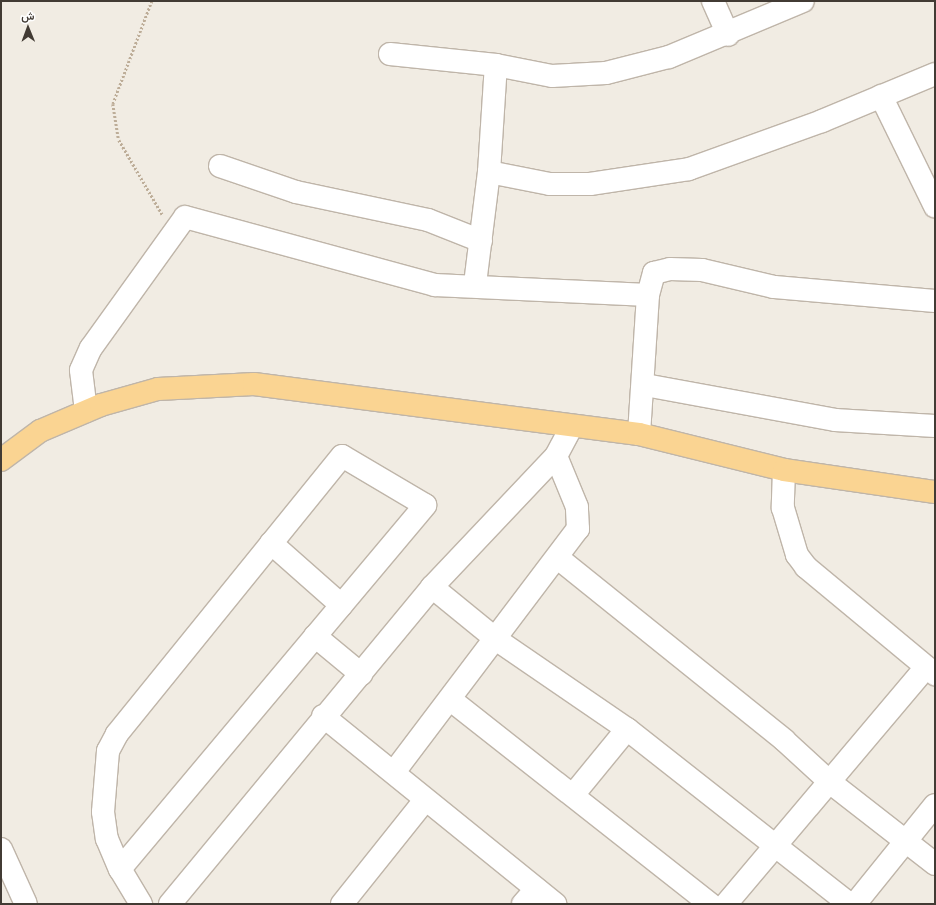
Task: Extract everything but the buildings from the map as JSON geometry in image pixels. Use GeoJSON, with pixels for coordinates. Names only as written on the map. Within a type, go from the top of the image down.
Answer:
{"type":"FeatureCollection","features":[{"type":"Feature","properties":{"kind":"main road"},"geometry":{"type":"LineString","coordinates":[[1,460],[40,431],[86,411],[158,390],[254,384],[639,434],[784,470],[935,492]]}},
{"type":"Feature","properties":{"kind":"street"},"geometry":{"type":"LineString","coordinates":[[713,1],[728,34]]}},
{"type":"Feature","properties":{"kind":"street"},"geometry":{"type":"LineString","coordinates":[[390,54],[496,65],[552,76],[606,73],[669,57],[728,34],[803,1]]}},
{"type":"Feature","properties":{"kind":"street"},"geometry":{"type":"LineString","coordinates":[[475,284],[489,172],[496,65]]}},
{"type":"Feature","properties":{"kind":"street"},"geometry":{"type":"LineString","coordinates":[[489,172],[550,184],[590,184],[689,169],[822,121],[935,74]]}},
{"type":"Feature","properties":{"kind":"street"},"geometry":{"type":"LineString","coordinates":[[881,96],[935,206]]}},
{"type":"Feature","properties":{"kind":"street"},"geometry":{"type":"LineString","coordinates":[[220,166],[296,192],[428,220],[481,240]]}},
{"type":"Feature","properties":{"kind":"street"},"geometry":{"type":"LineString","coordinates":[[86,411],[81,370],[91,348],[185,217],[434,285],[475,284],[648,294]]}},
{"type":"Feature","properties":{"kind":"street"},"geometry":{"type":"LineString","coordinates":[[639,434],[645,385],[648,294],[654,274],[670,269],[702,270],[774,287],[935,301]]}},
{"type":"Feature","properties":{"kind":"street"},"geometry":{"type":"LineString","coordinates":[[645,385],[835,420],[935,426]]}},
{"type":"Feature","properties":{"kind":"street"},"geometry":{"type":"LineString","coordinates":[[170,904],[323,716],[361,674],[432,587],[556,456],[572,426]]}},
{"type":"Feature","properties":{"kind":"street"},"geometry":{"type":"LineString","coordinates":[[120,869],[425,504],[342,456],[117,734],[108,751],[103,812],[107,838],[120,869],[141,904]]}},
{"type":"Feature","properties":{"kind":"street"},"geometry":{"type":"LineString","coordinates":[[394,772],[497,640],[578,529],[580,520],[556,456]]}},
{"type":"Feature","properties":{"kind":"street"},"geometry":{"type":"LineString","coordinates":[[726,904],[930,671],[806,567],[796,555],[783,508],[784,470]]}},
{"type":"Feature","properties":{"kind":"street"},"geometry":{"type":"LineString","coordinates":[[271,544],[341,605]]}},
{"type":"Feature","properties":{"kind":"street"},"geometry":{"type":"LineString","coordinates":[[558,558],[784,740],[831,783],[935,864]]}},
{"type":"Feature","properties":{"kind":"street"},"geometry":{"type":"LineString","coordinates":[[432,587],[497,640],[627,729],[849,904]]}},
{"type":"Feature","properties":{"kind":"street"},"geometry":{"type":"LineString","coordinates":[[315,636],[361,674]]}},
{"type":"Feature","properties":{"kind":"street"},"geometry":{"type":"LineString","coordinates":[[451,700],[710,904]]}},
{"type":"Feature","properties":{"kind":"street"},"geometry":{"type":"LineString","coordinates":[[323,716],[394,772],[529,897],[555,904]]}},
{"type":"Feature","properties":{"kind":"street"},"geometry":{"type":"LineString","coordinates":[[573,795],[627,729]]}},
{"type":"Feature","properties":{"kind":"street"},"geometry":{"type":"LineString","coordinates":[[350,901],[424,800]]}},
{"type":"Feature","properties":{"kind":"street"},"geometry":{"type":"LineString","coordinates":[[855,904],[935,805]]}},
{"type":"Feature","properties":{"kind":"street"},"geometry":{"type":"LineString","coordinates":[[1,849],[26,904]]}},
{"type":"Feature","properties":{"kind":"path"},"geometry":{"type":"LineString","coordinates":[[152,1],[113,104],[119,140],[173,234]]}}]}
